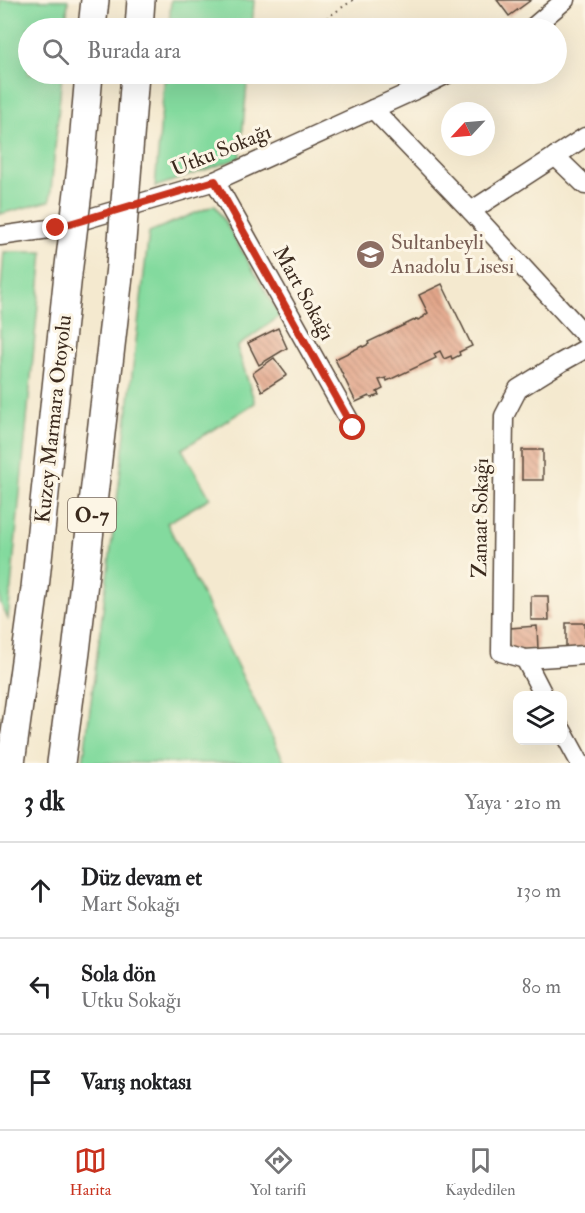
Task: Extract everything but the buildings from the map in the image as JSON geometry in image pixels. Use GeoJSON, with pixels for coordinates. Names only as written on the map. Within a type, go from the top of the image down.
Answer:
{"type":"FeatureCollection","features":[{"type":"Feature","properties":{"kind":"highway"},"geometry":{"type":"LineString","coordinates":[[93,18],[95,0]]}},
{"type":"Feature","properties":{"kind":"highway"},"geometry":{"type":"LineString","coordinates":[[140,18],[141,0]]}},
{"type":"Feature","properties":{"kind":"highway","name":"Kuzey Marmara Otoyolu"},"geometry":{"type":"LineString","coordinates":[[11,763],[35,588],[88,84]]}},
{"type":"Feature","properties":{"kind":"highway","name":"O-7"},"geometry":{"type":"LineString","coordinates":[[61,763],[120,267],[134,84]]}},
{"type":"Feature","properties":{"kind":"street"},"geometry":{"type":"LineString","coordinates":[[544,18],[566,0]]}},
{"type":"Feature","properties":{"kind":"street","name":"Utku Sokağı"},"geometry":{"type":"LineString","coordinates":[[0,236],[56,228],[215,181],[427,84]]}},
{"type":"Feature","properties":{"kind":"street"},"geometry":{"type":"LineString","coordinates":[[373,109],[585,335]]}},
{"type":"Feature","properties":{"kind":"street"},"geometry":{"type":"LineString","coordinates":[[471,211],[585,137]]}},
{"type":"Feature","properties":{"kind":"street"},"geometry":{"type":"LineString","coordinates":[[555,156],[585,185]]}},
{"type":"Feature","properties":{"kind":"street","name":"Mart Sokağı"},"geometry":{"type":"LineString","coordinates":[[215,181],[353,428]]}},
{"type":"Feature","properties":{"kind":"street","name":"Zanaat Sokağı"},"geometry":{"type":"LineString","coordinates":[[525,659],[501,652],[504,416],[518,389],[585,349]]}},
{"type":"Feature","properties":{"kind":"street"},"geometry":{"type":"LineString","coordinates":[[541,691],[525,659],[585,655]]}},
{"type":"Feature","properties":{"kind":"street"},"geometry":{"type":"LineString","coordinates":[[567,739],[580,763]]}},
{"type":"Feature","properties":{"kind":"path"},"geometry":{"type":"LineString","coordinates":[[327,18],[353,0]]}},
{"type":"Feature","properties":{"kind":"green space"},"geometry":{"type":"Polygon","coordinates":[[[0,0],[68,0],[67,18],[18,18],[18,84],[61,84],[50,201],[0,214],[0,0]]]}},
{"type":"Feature","properties":{"kind":"green space"},"geometry":{"type":"Polygon","coordinates":[[[171,0],[254,0],[253,18],[170,18],[171,0]]]}},
{"type":"Feature","properties":{"kind":"green space"},"geometry":{"type":"Polygon","coordinates":[[[164,84],[247,84],[240,158],[155,187],[164,84]]]}},
{"type":"Feature","properties":{"kind":"green space"},"geometry":{"type":"Polygon","coordinates":[[[215,205],[280,316],[237,347],[255,403],[182,449],[210,498],[167,523],[285,763],[83,763],[149,232],[215,205]]]}},
{"type":"Feature","properties":{"kind":"green space"},"geometry":{"type":"Polygon","coordinates":[[[4,252],[43,252],[8,619],[0,602],[0,302],[4,252]]]}},
{"type":"Feature","properties":{"kind":"tunnel"},"geometry":{"type":"LineString","coordinates":[[0,719],[13,745]]}},
{"type":"Feature","properties":{"kind":"place","name":"Sultanbeyli Anadolu Lisesi"},"geometry":{"type":"Point","coordinates":[370,254]}},
{"type":"Feature","properties":{"kind":"route"},"geometry":{"type":"LineString","coordinates":[[56,228],[215,181],[353,428]]}}]}
